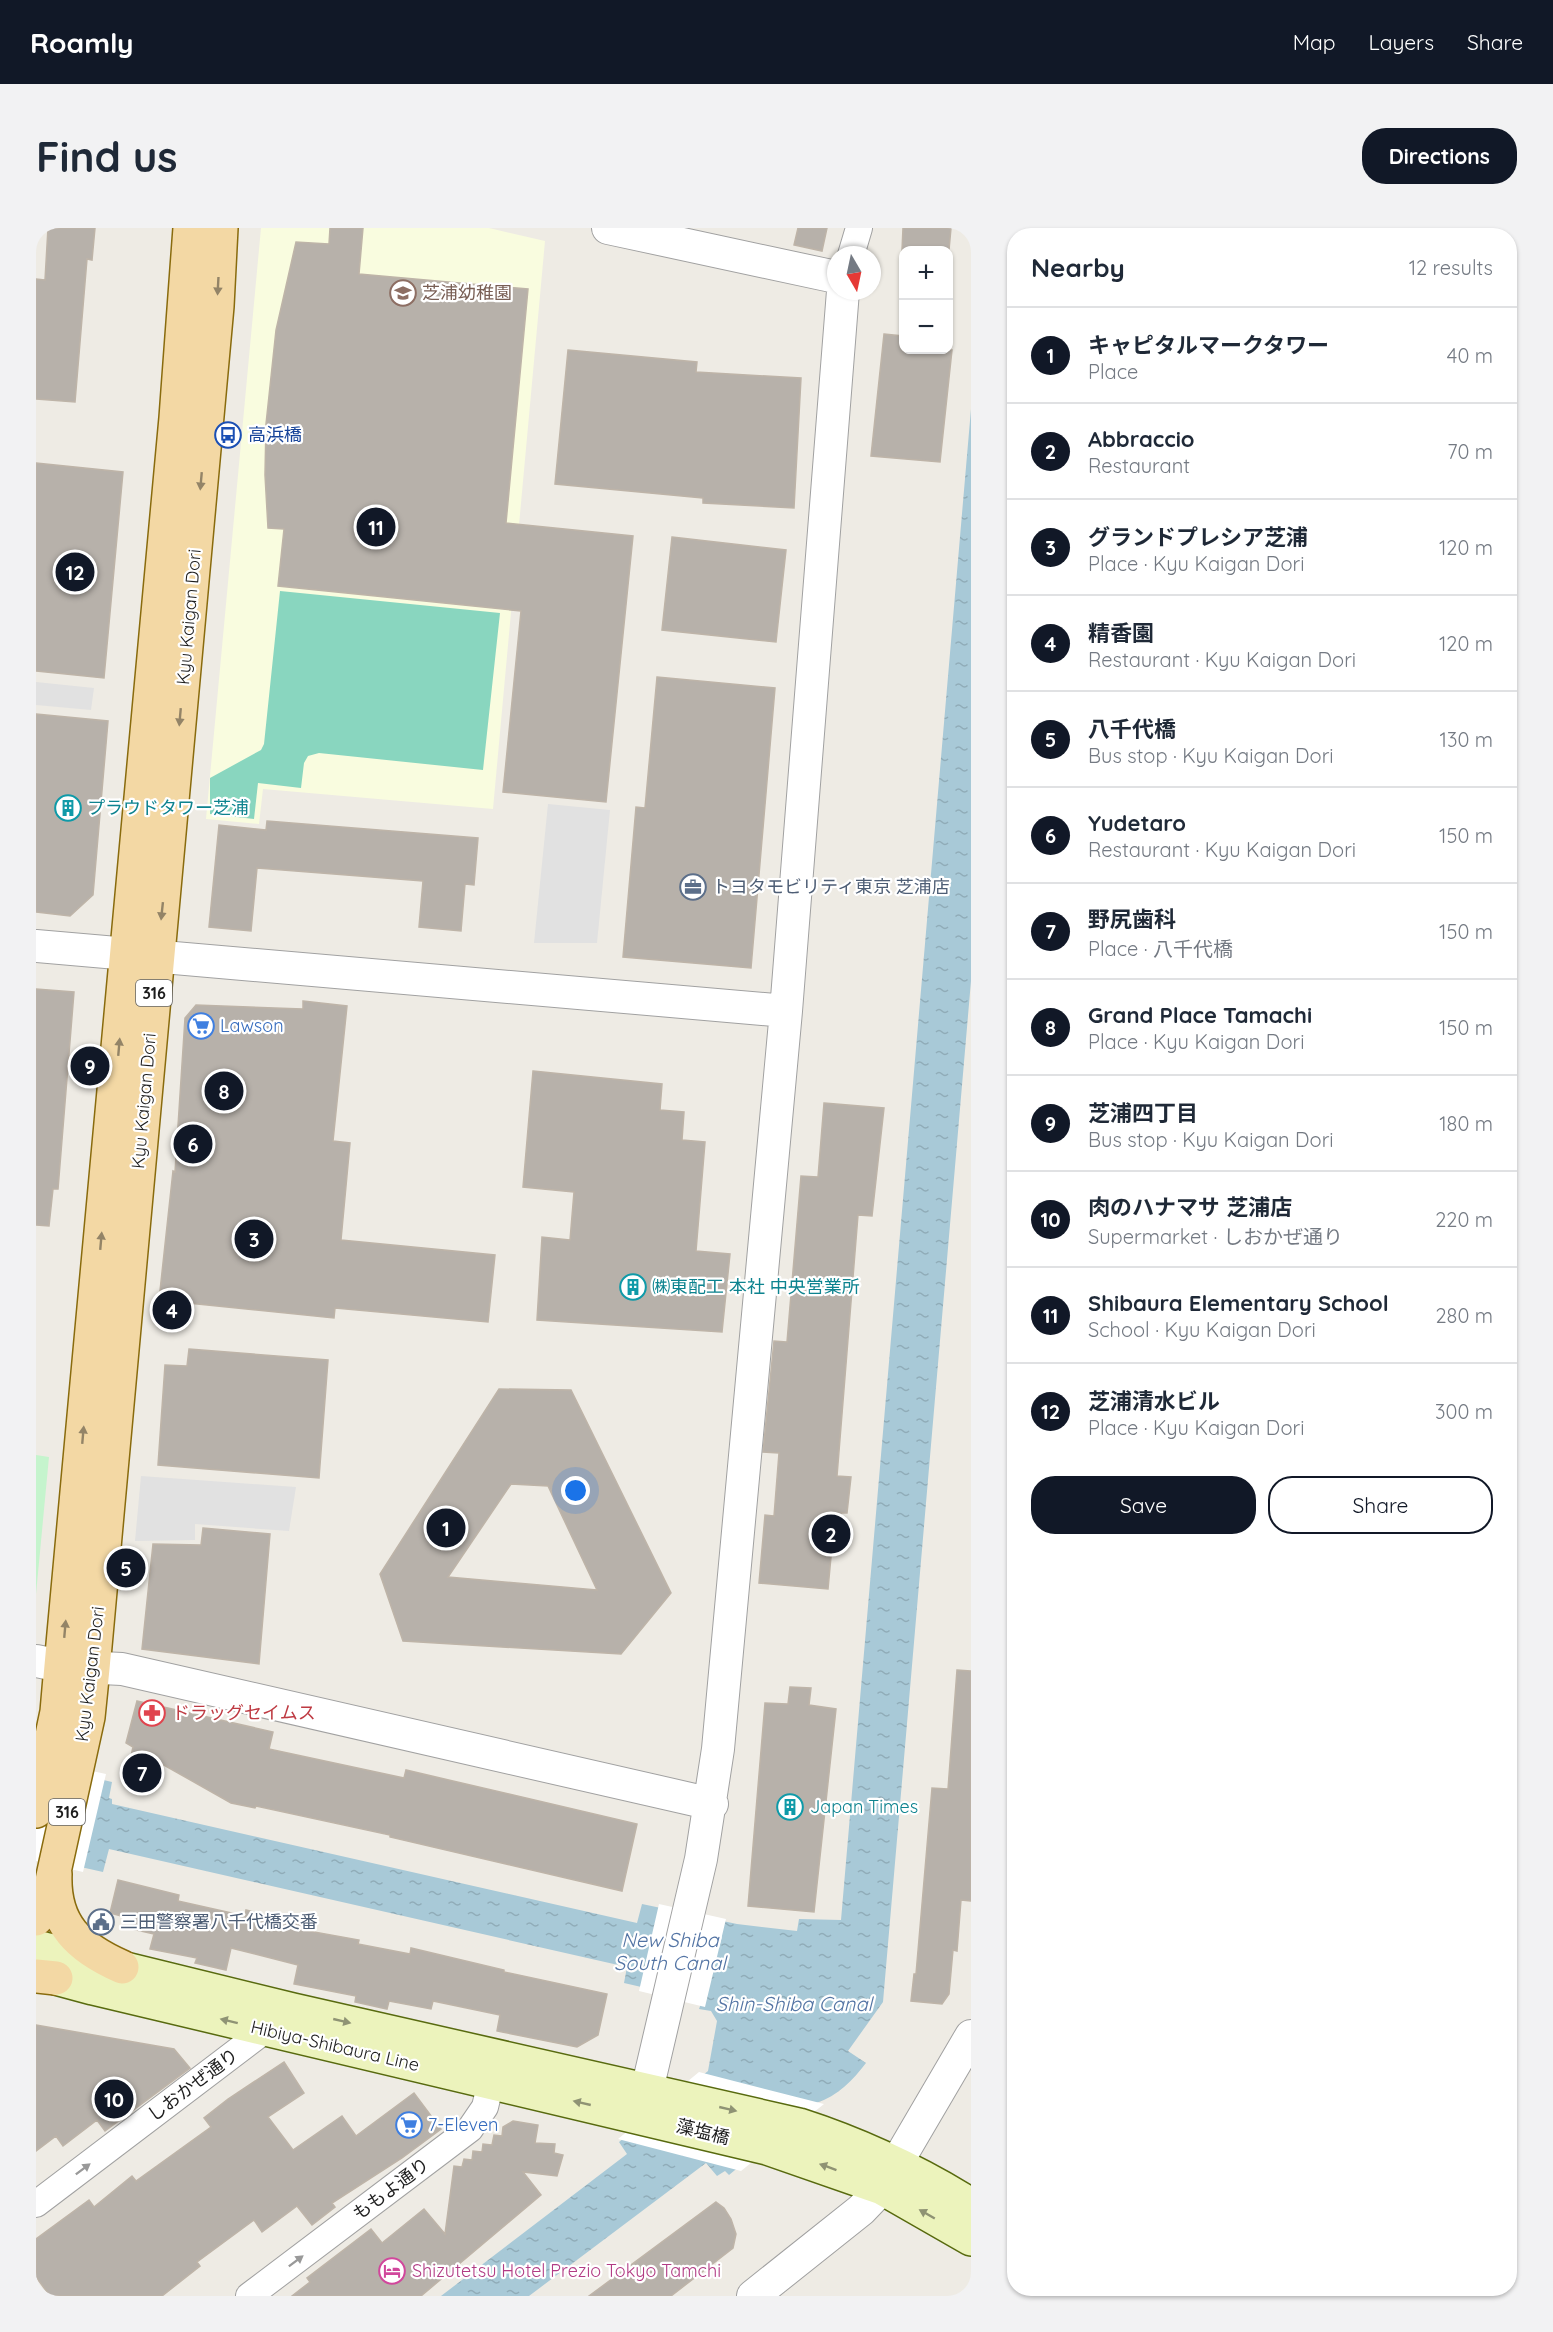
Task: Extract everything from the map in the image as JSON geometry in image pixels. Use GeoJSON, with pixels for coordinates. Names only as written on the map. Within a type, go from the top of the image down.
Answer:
{"type":"FeatureCollection","features":[{"type":"Feature","properties":{"kind":"main road","name":"Kyu Kaigan Dori"},"geometry":{"type":"LineString","coordinates":[[142,954],[190,228]]}},
{"type":"Feature","properties":{"kind":"main road","name":"Kyu Kaigan Dori"},"geometry":{"type":"LineString","coordinates":[[64,1754],[63,1665],[217,306],[221,228]]}},
{"type":"Feature","properties":{"kind":"main road","name":"316"},"geometry":{"type":"LineString","coordinates":[[36,1811],[64,1754]]}},
{"type":"Feature","properties":{"kind":"main road","name":"316"},"geometry":{"type":"LineString","coordinates":[[36,1919],[50,1890],[55,1866],[64,1754]]}},
{"type":"Feature","properties":{"kind":"main road"},"geometry":{"type":"LineString","coordinates":[[55,1866],[57,1897],[69,1931],[80,1944],[97,1956],[122,1967]]}},
{"type":"Feature","properties":{"kind":"main road","name":"Hibiya-Shibaura Line"},"geometry":{"type":"LineString","coordinates":[[36,1947],[293,2010],[494,2069]]}},
{"type":"Feature","properties":{"kind":"main road","name":"Hibiya-Shibaura Line"},"geometry":{"type":"LineString","coordinates":[[43,1973],[266,2030],[494,2069],[652,2101]]}},
{"type":"Feature","properties":{"kind":"main road","name":"藻塩橋"},"geometry":{"type":"LineString","coordinates":[[652,2101],[799,2125],[853,2143],[890,2175]]}},
{"type":"Feature","properties":{"kind":"main road","name":"藻塩橋"},"geometry":{"type":"LineString","coordinates":[[652,2101],[767,2148],[890,2175]]}},
{"type":"Feature","properties":{"kind":"main road"},"geometry":{"type":"LineString","coordinates":[[890,2175],[971,2205]]}},
{"type":"Feature","properties":{"kind":"main road"},"geometry":{"type":"LineString","coordinates":[[890,2175],[971,2240]]}},
{"type":"Feature","properties":{"kind":"street"},"geometry":{"type":"LineString","coordinates":[[609,228],[827,275]]}},
{"type":"Feature","properties":{"kind":"street"},"geometry":{"type":"LineString","coordinates":[[854,246],[859,228]]}},
{"type":"Feature","properties":{"kind":"street"},"geometry":{"type":"LineString","coordinates":[[652,2101],[669,2003],[712,1804],[786,1011],[842,300]]}},
{"type":"Feature","properties":{"kind":"street"},"geometry":{"type":"LineString","coordinates":[[36,945],[786,1011]]}},
{"type":"Feature","properties":{"kind":"street"},"geometry":{"type":"LineString","coordinates":[[63,1665],[122,1669],[712,1804]]}},
{"type":"Feature","properties":{"kind":"street","name":"しおかぜ通り"},"geometry":{"type":"LineString","coordinates":[[36,2204],[293,2010]]}},
{"type":"Feature","properties":{"kind":"street"},"geometry":{"type":"LineString","coordinates":[[753,2296],[861,2210],[890,2175],[971,2036]]}},
{"type":"Feature","properties":{"kind":"street","name":"ももよ通り"},"geometry":{"type":"LineString","coordinates":[[249,2296],[470,2129],[485,2107],[494,2069]]}},
{"type":"Feature","properties":{"kind":"shaded area"},"geometry":{"type":"Polygon","coordinates":[[[261,228],[489,228],[545,241],[493,809],[263,789],[259,824],[206,819],[261,228]]]}},
{"type":"Feature","properties":{"kind":"shaded area"},"geometry":{"type":"Polygon","coordinates":[[[36,682],[94,688],[91,710],[36,705],[36,682]]]}},
{"type":"Feature","properties":{"kind":"shaded area"},"geometry":{"type":"Polygon","coordinates":[[[548,804],[610,810],[597,943],[534,943],[548,804]]]}},
{"type":"Feature","properties":{"kind":"shaded area"},"geometry":{"type":"Polygon","coordinates":[[[141,1476],[296,1487],[289,1531],[195,1524],[195,1540],[135,1541],[141,1476]]]}},
{"type":"Feature","properties":{"kind":"green space"},"geometry":{"type":"Polygon","coordinates":[[[280,591],[500,613],[483,770],[319,753],[308,756],[304,763],[301,788],[258,783],[254,819],[210,814],[210,778],[261,750],[264,744],[280,591]]]}},
{"type":"Feature","properties":{"kind":"green space"},"geometry":{"type":"Polygon","coordinates":[[[36,1455],[49,1457],[36,1594],[36,1455]]]}},
{"type":"Feature","properties":{"kind":"water","name":"Shin-Shiba Canal"},"geometry":{"type":"Polygon","coordinates":[[[971,409],[971,981],[883,2002],[848,2051],[866,2063],[844,2087],[816,2103],[729,2175],[725,2171],[717,2176],[706,2163],[529,2296],[441,2296],[627,2154],[619,2142],[708,2071],[717,2021],[711,2011],[699,2009],[702,2001],[624,1983],[627,1967],[109,1849],[103,1872],[36,1857],[36,1764],[112,1782],[109,1798],[112,1799],[112,1804],[637,1923],[642,1904],[737,1924],[797,1931],[799,1919],[841,1920],[971,409]]]}},
{"type":"Feature","properties":{"kind":"pier"},"geometry":{"type":"Polygon","coordinates":[[[36,1759],[106,1774],[83,1872],[36,1861],[36,1759]]]}},
{"type":"Feature","properties":{"kind":"pier"},"geometry":{"type":"Polygon","coordinates":[[[659,1904],[726,1919],[705,2007],[639,1991],[659,1904]]]}},
{"type":"Feature","properties":{"kind":"pier"},"geometry":{"type":"Polygon","coordinates":[[[699,2072],[824,2104],[741,2171],[618,2139],[699,2072]]]}},
{"type":"Feature","properties":{"kind":"building"},"geometry":{"type":"Polygon","coordinates":[[[48,228],[95,228],[92,260],[87,259],[75,402],[36,399],[36,279],[45,280],[48,228]]]}},
{"type":"Feature","properties":{"kind":"building"},"geometry":{"type":"Polygon","coordinates":[[[330,228],[363,228],[359,274],[528,289],[506,523],[633,536],[606,802],[503,792],[521,611],[278,586],[284,529],[268,528],[265,475],[266,424],[276,330],[296,242],[329,244],[330,228]]]}},
{"type":"Feature","properties":{"kind":"building"},"geometry":{"type":"Polygon","coordinates":[[[798,228],[827,228],[822,251],[794,245],[798,228]]]}},
{"type":"Feature","properties":{"kind":"building"},"geometry":{"type":"Polygon","coordinates":[[[903,228],[951,228],[949,246],[902,246],[903,228]]]}},
{"type":"Feature","properties":{"kind":"building"},"geometry":{"type":"Polygon","coordinates":[[[884,334],[899,336],[899,354],[952,354],[940,462],[871,456],[884,334]]]}},
{"type":"Feature","properties":{"kind":"building"},"geometry":{"type":"Polygon","coordinates":[[[568,350],[697,362],[696,372],[801,378],[794,508],[703,503],[703,498],[555,484],[568,350]]]}},
{"type":"Feature","properties":{"kind":"building"},"geometry":{"type":"Polygon","coordinates":[[[36,463],[123,472],[104,678],[36,671],[36,463]]]}},
{"type":"Feature","properties":{"kind":"building"},"geometry":{"type":"Polygon","coordinates":[[[672,537],[786,550],[776,642],[662,630],[672,537]]]}},
{"type":"Feature","properties":{"kind":"building"},"geometry":{"type":"Polygon","coordinates":[[[657,677],[775,688],[751,968],[623,957],[636,807],[645,808],[657,677]]]}},
{"type":"Feature","properties":{"kind":"building","name":"プラウドタワー芝浦"},"geometry":{"type":"Polygon","coordinates":[[[36,714],[108,721],[93,895],[70,916],[36,912],[36,714]]]}},
{"type":"Feature","properties":{"kind":"building"},"geometry":{"type":"Polygon","coordinates":[[[267,821],[478,838],[474,885],[465,884],[461,931],[419,927],[423,881],[257,868],[251,931],[209,927],[219,825],[266,830],[267,821]]]}},
{"type":"Feature","properties":{"kind":"building"},"geometry":{"type":"Polygon","coordinates":[[[36,989],[74,992],[58,1189],[53,1189],[49,1226],[36,1225],[36,989]]]}},
{"type":"Feature","properties":{"kind":"building"},"geometry":{"type":"Polygon","coordinates":[[[303,1001],[347,1006],[333,1141],[350,1143],[341,1240],[495,1255],[488,1322],[335,1308],[334,1318],[159,1300],[173,1171],[175,1172],[185,1018],[196,1005],[303,1009],[303,1001]]]}},
{"type":"Feature","properties":{"kind":"building"},"geometry":{"type":"Polygon","coordinates":[[[533,1071],[662,1084],[660,1110],[684,1112],[682,1140],[705,1142],[696,1251],[730,1254],[722,1332],[537,1320],[542,1237],[570,1240],[574,1192],[523,1187],[533,1071]]]}},
{"type":"Feature","properties":{"kind":"building"},"geometry":{"type":"Polygon","coordinates":[[[824,1103],[884,1108],[872,1216],[858,1215],[837,1476],[851,1477],[847,1513],[841,1513],[837,1547],[832,1546],[828,1589],[759,1583],[765,1515],[774,1516],[779,1453],[763,1452],[774,1341],[787,1342],[801,1176],[818,1177],[824,1103]]]}},
{"type":"Feature","properties":{"kind":"building"},"geometry":{"type":"Polygon","coordinates":[[[189,1349],[328,1360],[319,1478],[158,1465],[165,1365],[187,1366],[189,1349]]]}},
{"type":"Feature","properties":{"kind":"building"},"geometry":{"type":"Polygon","coordinates":[[[499,1389],[571,1390],[671,1593],[621,1654],[403,1641],[380,1574],[499,1389]],[[511,1484],[448,1577],[597,1590],[548,1486],[511,1484]]]}},
{"type":"Feature","properties":{"kind":"building"},"geometry":{"type":"Polygon","coordinates":[[[203,1528],[270,1534],[259,1664],[142,1649],[153,1544],[201,1545],[203,1528]]]}},
{"type":"Feature","properties":{"kind":"building"},"geometry":{"type":"Polygon","coordinates":[[[957,1670],[971,1671],[971,1901],[961,1900],[957,1951],[953,1950],[949,1994],[942,2004],[911,2001],[914,1974],[916,1974],[932,1788],[948,1789],[957,1670]]]}},
{"type":"Feature","properties":{"kind":"building","name":"Japan Times"},"geometry":{"type":"Polygon","coordinates":[[[790,1687],[811,1688],[809,1705],[836,1709],[814,1912],[748,1906],[765,1703],[788,1704],[790,1687]]]}},
{"type":"Feature","properties":{"kind":"building"},"geometry":{"type":"Polygon","coordinates":[[[137,1701],[273,1732],[269,1749],[404,1778],[406,1770],[637,1824],[622,1891],[390,1837],[390,1835],[256,1806],[255,1808],[231,1803],[155,1760],[156,1787],[126,1779],[133,1747],[126,1743],[137,1701]]]}},
{"type":"Feature","properties":{"kind":"building"},"geometry":{"type":"Polygon","coordinates":[[[118,1880],[179,1895],[178,1901],[245,1916],[246,1910],[304,1925],[303,1930],[359,1940],[358,1944],[410,1954],[411,1948],[504,1970],[504,1972],[607,1994],[598,2035],[577,2047],[497,2031],[500,2015],[433,2001],[431,2009],[389,2001],[387,2009],[355,2002],[356,1996],[294,1984],[298,1965],[231,1948],[226,1970],[195,1963],[197,1958],[150,1949],[154,1934],[123,1927],[125,1917],[110,1913],[118,1880]]]}},
{"type":"Feature","properties":{"kind":"building"},"geometry":{"type":"Polygon","coordinates":[[[36,2025],[174,2049],[190,2068],[105,2131],[97,2120],[63,2146],[56,2136],[36,2151],[36,2025]]]}},
{"type":"Feature","properties":{"kind":"building"},"geometry":{"type":"Polygon","coordinates":[[[284,2062],[304,2093],[268,2117],[293,2150],[342,2116],[356,2136],[414,2093],[441,2129],[402,2158],[332,2203],[335,2207],[312,2225],[297,2206],[262,2232],[254,2220],[197,2262],[200,2266],[162,2296],[50,2296],[36,2277],[36,2239],[89,2200],[94,2207],[132,2176],[136,2181],[211,2127],[204,2118],[228,2099],[284,2062]]]}},
{"type":"Feature","properties":{"kind":"building"},"geometry":{"type":"Polygon","coordinates":[[[513,2121],[538,2125],[535,2143],[555,2144],[554,2153],[563,2155],[557,2176],[523,2172],[541,2195],[421,2296],[292,2296],[310,2282],[307,2278],[371,2229],[382,2243],[424,2209],[445,2234],[454,2166],[462,2167],[464,2159],[472,2160],[473,2151],[482,2152],[483,2144],[492,2145],[494,2135],[502,2136],[503,2127],[513,2121]]]}},
{"type":"Feature","properties":{"kind":"building"},"geometry":{"type":"Polygon","coordinates":[[[716,2202],[724,2208],[731,2219],[736,2234],[733,2248],[671,2296],[589,2296],[716,2202]]]}},
{"type":"Feature","properties":{"kind":"place","name":"芝浦幼稚園"},"geometry":{"type":"Point","coordinates":[403,293]}},
{"type":"Feature","properties":{"kind":"place","name":"高浜橋"},"geometry":{"type":"Point","coordinates":[228,435]}},
{"type":"Feature","properties":{"kind":"place","name":"Shibaura Elementary School"},"geometry":{"type":"Point","coordinates":[376,527]}},
{"type":"Feature","properties":{"kind":"place","name":"芝浦清水ビル"},"geometry":{"type":"Point","coordinates":[75,572]}},
{"type":"Feature","properties":{"kind":"place","name":"プラウドタワー芝浦"},"geometry":{"type":"Point","coordinates":[68,808]}},
{"type":"Feature","properties":{"kind":"place","name":"トヨタモビリティ東京 芝浦店"},"geometry":{"type":"Point","coordinates":[693,887]}},
{"type":"Feature","properties":{"kind":"place","name":"Lawson"},"geometry":{"type":"Point","coordinates":[201,1026]}},
{"type":"Feature","properties":{"kind":"place","name":"芝浦四丁目"},"geometry":{"type":"Point","coordinates":[90,1066]}},
{"type":"Feature","properties":{"kind":"place","name":"Grand Place Tamachi"},"geometry":{"type":"Point","coordinates":[224,1091]}},
{"type":"Feature","properties":{"kind":"place","name":"Yudetaro"},"geometry":{"type":"Point","coordinates":[193,1144]}},
{"type":"Feature","properties":{"kind":"place","name":"グランドプレシア芝浦"},"geometry":{"type":"Point","coordinates":[254,1239]}},
{"type":"Feature","properties":{"kind":"place","name":"㈱東配工 本社 中央営業所"},"geometry":{"type":"Point","coordinates":[633,1287]}},
{"type":"Feature","properties":{"kind":"place","name":"精香園"},"geometry":{"type":"Point","coordinates":[172,1310]}},
{"type":"Feature","properties":{"kind":"place","name":"キャピタルマークタワー"},"geometry":{"type":"Point","coordinates":[446,1528]}},
{"type":"Feature","properties":{"kind":"place","name":"Abbraccio"},"geometry":{"type":"Point","coordinates":[831,1534]}},
{"type":"Feature","properties":{"kind":"place","name":"八千代橋"},"geometry":{"type":"Point","coordinates":[126,1568]}},
{"type":"Feature","properties":{"kind":"place","name":"ドラッグセイムス"},"geometry":{"type":"Point","coordinates":[152,1713]}},
{"type":"Feature","properties":{"kind":"place","name":"野尻歯科"},"geometry":{"type":"Point","coordinates":[142,1773]}},
{"type":"Feature","properties":{"kind":"place","name":"Japan Times"},"geometry":{"type":"Point","coordinates":[790,1807]}},
{"type":"Feature","properties":{"kind":"place","name":"三田警察署八千代橋交番"},"geometry":{"type":"Point","coordinates":[101,1922]}},
{"type":"Feature","properties":{"kind":"place","name":"肉のハナマサ 芝浦店"},"geometry":{"type":"Point","coordinates":[114,2099]}},
{"type":"Feature","properties":{"kind":"place","name":"7-Eleven"},"geometry":{"type":"Point","coordinates":[409,2125]}},
{"type":"Feature","properties":{"kind":"place","name":"Shizutetsu Hotel Prezio Tokyo Tamchi"},"geometry":{"type":"Point","coordinates":[392,2271]}},
{"type":"Feature","properties":{"kind":"water label","name":"New Shiba South Canal"},"geometry":{"type":"Point","coordinates":[670,1952]}}]}
